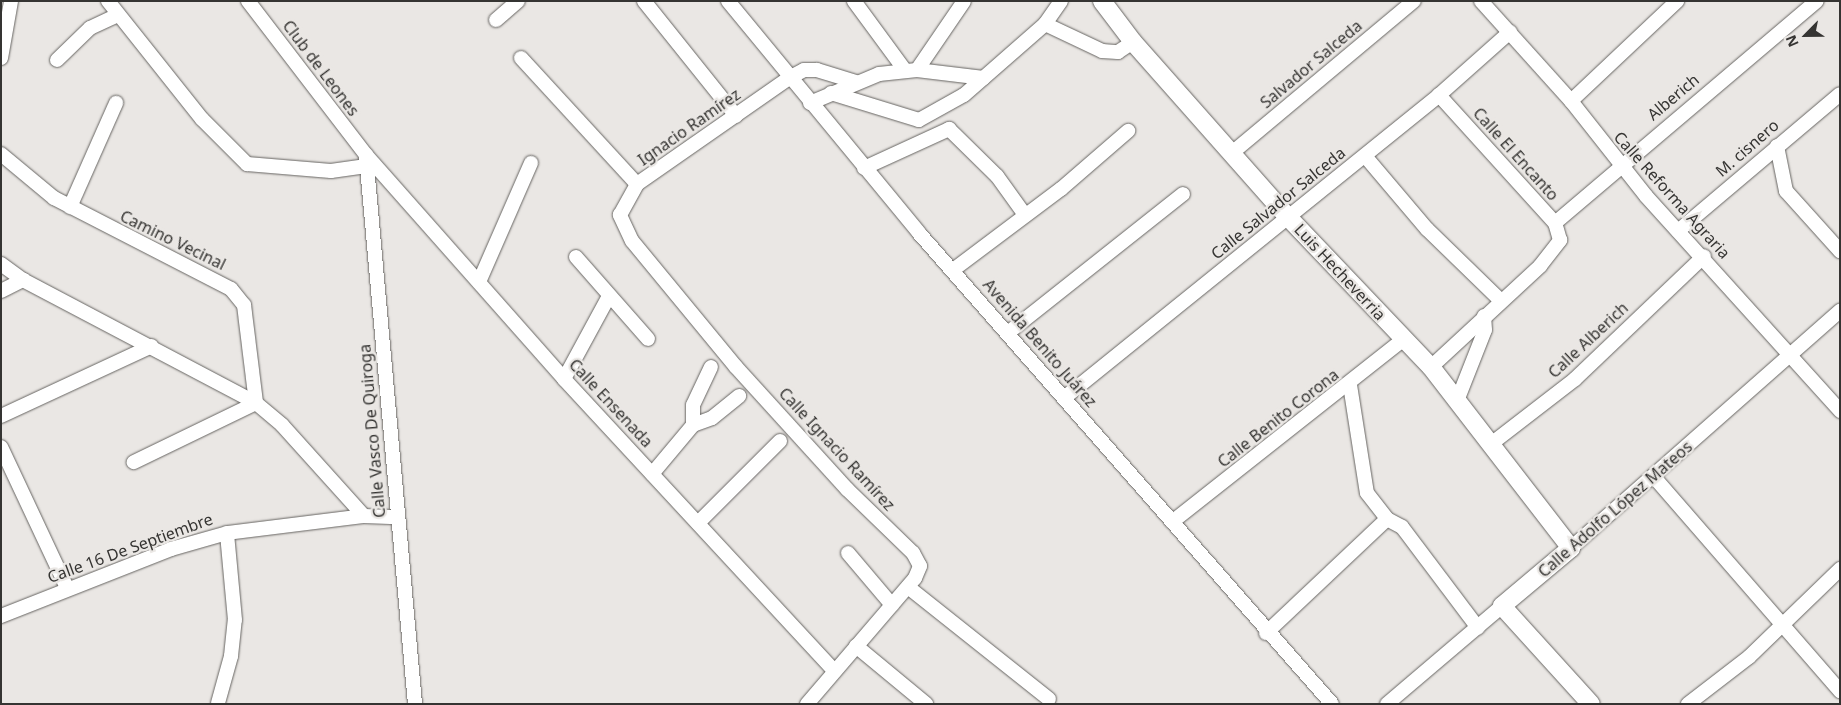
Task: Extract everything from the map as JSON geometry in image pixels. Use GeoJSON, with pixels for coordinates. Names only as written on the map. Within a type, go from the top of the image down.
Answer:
{"type":"FeatureCollection","features":[{"type":"Feature","properties":{"kind":"street"},"geometry":{"type":"LineString","coordinates":[[1,58],[11,1]]}},
{"type":"Feature","properties":{"kind":"street"},"geometry":{"type":"LineString","coordinates":[[108,1],[202,119],[247,164],[331,171],[366,161]]}},
{"type":"Feature","properties":{"kind":"street","name":"Club de Leones"},"geometry":{"type":"LineString","coordinates":[[248,1],[366,161]]}},
{"type":"Feature","properties":{"kind":"street"},"geometry":{"type":"LineString","coordinates":[[496,20],[518,1]]}},
{"type":"Feature","properties":{"kind":"street"},"geometry":{"type":"LineString","coordinates":[[644,1],[736,116]]}},
{"type":"Feature","properties":{"kind":"street","name":"Avenida Benito Juárez"},"geometry":{"type":"LineString","coordinates":[[728,1],[864,168],[1009,332],[1266,633],[1332,704]]}},
{"type":"Feature","properties":{"kind":"street"},"geometry":{"type":"LineString","coordinates":[[854,1],[911,70]]}},
{"type":"Feature","properties":{"kind":"street"},"geometry":{"type":"LineString","coordinates":[[911,70],[964,1]]}},
{"type":"Feature","properties":{"kind":"street"},"geometry":{"type":"LineString","coordinates":[[919,120],[941,110],[984,78],[1045,24],[1061,1]]}},
{"type":"Feature","properties":{"kind":"street","name":"Luis Hecheverria"},"geometry":{"type":"LineString","coordinates":[[1102,1],[1133,42],[1288,217],[1431,368],[1571,548]]}},
{"type":"Feature","properties":{"kind":"street","name":"Salvador Salceda"},"geometry":{"type":"LineString","coordinates":[[1232,153],[1414,1]]}},
{"type":"Feature","properties":{"kind":"street","name":"Calle Reforma Agraria"},"geometry":{"type":"LineString","coordinates":[[1481,1],[1571,101],[1678,231],[1704,256],[1840,411]]}},
{"type":"Feature","properties":{"kind":"street"},"geometry":{"type":"LineString","coordinates":[[1571,101],[1677,1]]}},
{"type":"Feature","properties":{"kind":"street","name":"Alberich"},"geometry":{"type":"LineString","coordinates":[[1554,223],[1621,164],[1817,1]]}},
{"type":"Feature","properties":{"kind":"street"},"geometry":{"type":"LineString","coordinates":[[57,60],[90,28],[118,15]]}},
{"type":"Feature","properties":{"kind":"street"},"geometry":{"type":"LineString","coordinates":[[1045,24],[1102,51],[1118,52],[1133,42]]}},
{"type":"Feature","properties":{"kind":"street","name":"Calle Salvador Salceda"},"geometry":{"type":"LineString","coordinates":[[1064,398],[1365,156],[1439,95],[1510,32]]}},
{"type":"Feature","properties":{"kind":"street"},"geometry":{"type":"LineString","coordinates":[[520,58],[637,184]]}},
{"type":"Feature","properties":{"kind":"street","name":"Ignacio Ramírez"},"geometry":{"type":"LineString","coordinates":[[620,215],[637,184],[789,78],[804,70],[817,70],[856,82]]}},
{"type":"Feature","properties":{"kind":"street"},"geometry":{"type":"LineString","coordinates":[[810,103],[856,82],[911,70],[984,78]]}},
{"type":"Feature","properties":{"kind":"street"},"geometry":{"type":"LineString","coordinates":[[831,93],[950,129],[997,176],[1025,214]]}},
{"type":"Feature","properties":{"kind":"street","name":"M. cisnero"},"geometry":{"type":"LineString","coordinates":[[1678,231],[1776,146],[1840,94]]}},
{"type":"Feature","properties":{"kind":"street","name":"Calle El Encanto"},"geometry":{"type":"LineString","coordinates":[[1439,95],[1554,223],[1560,240],[1546,260],[1501,301]]}},
{"type":"Feature","properties":{"kind":"street"},"geometry":{"type":"LineString","coordinates":[[70,207],[116,103]]}},
{"type":"Feature","properties":{"kind":"street"},"geometry":{"type":"LineString","coordinates":[[864,168],[950,129]]}},
{"type":"Feature","properties":{"kind":"street"},"geometry":{"type":"LineString","coordinates":[[953,270],[1128,131]]}},
{"type":"Feature","properties":{"kind":"street"},"geometry":{"type":"LineString","coordinates":[[1776,146],[1786,191],[1840,251]]}},
{"type":"Feature","properties":{"kind":"street","name":"Camino Vecinal"},"geometry":{"type":"LineString","coordinates":[[1,154],[70,207],[239,296],[249,329],[256,403]]}},
{"type":"Feature","properties":{"kind":"street"},"geometry":{"type":"LineString","coordinates":[[1365,156],[1427,229],[1501,301],[1431,368]]}},
{"type":"Feature","properties":{"kind":"street","name":"Calle Ensenada"},"geometry":{"type":"LineString","coordinates":[[366,161],[480,282],[564,379],[834,671]]}},
{"type":"Feature","properties":{"kind":"street","name":"Calle Vasco De Quiroga"},"geometry":{"type":"LineString","coordinates":[[366,161],[415,704]]}},
{"type":"Feature","properties":{"kind":"street"},"geometry":{"type":"LineString","coordinates":[[480,282],[531,163]]}},
{"type":"Feature","properties":{"kind":"street"},"geometry":{"type":"LineString","coordinates":[[1009,332],[1184,194]]}},
{"type":"Feature","properties":{"kind":"street","name":"Calle Ignacio Ramírez"},"geometry":{"type":"LineString","coordinates":[[620,215],[632,241],[736,367],[847,488],[913,553],[919,572],[807,704]]}},
{"type":"Feature","properties":{"kind":"street","name":"Calle Alberich"},"geometry":{"type":"LineString","coordinates":[[1491,444],[1575,379],[1704,256]]}},
{"type":"Feature","properties":{"kind":"street"},"geometry":{"type":"LineString","coordinates":[[576,257],[608,298],[648,339]]}},
{"type":"Feature","properties":{"kind":"street"},"geometry":{"type":"LineString","coordinates":[[1,264],[23,280],[152,346],[256,403],[282,424],[364,516],[397,517]]}},
{"type":"Feature","properties":{"kind":"street"},"geometry":{"type":"LineString","coordinates":[[1,291],[23,280]]}},
{"type":"Feature","properties":{"kind":"street"},"geometry":{"type":"LineString","coordinates":[[564,379],[608,298]]}},
{"type":"Feature","properties":{"kind":"street","name":"Calle Adolfo López Mateos"},"geometry":{"type":"LineString","coordinates":[[1387,704],[1654,477],[1790,354],[1840,312]]}},
{"type":"Feature","properties":{"kind":"street"},"geometry":{"type":"LineString","coordinates":[[1457,401],[1485,330],[1484,316]]}},
{"type":"Feature","properties":{"kind":"street","name":"Calle Benito Corona"},"geometry":{"type":"LineString","coordinates":[[1172,522],[1350,385],[1404,340]]}},
{"type":"Feature","properties":{"kind":"street"},"geometry":{"type":"LineString","coordinates":[[1,416],[152,346]]}},
{"type":"Feature","properties":{"kind":"street"},"geometry":{"type":"LineString","coordinates":[[694,425],[696,398],[711,367]]}},
{"type":"Feature","properties":{"kind":"street"},"geometry":{"type":"LineString","coordinates":[[1350,385],[1367,493],[1387,519],[1402,527],[1478,628]]}},
{"type":"Feature","properties":{"kind":"street"},"geometry":{"type":"LineString","coordinates":[[652,474],[694,425],[712,418],[739,396]]}},
{"type":"Feature","properties":{"kind":"street"},"geometry":{"type":"LineString","coordinates":[[134,462],[256,403]]}},
{"type":"Feature","properties":{"kind":"street"},"geometry":{"type":"LineString","coordinates":[[698,523],[780,441]]}},
{"type":"Feature","properties":{"kind":"street"},"geometry":{"type":"LineString","coordinates":[[1,447],[67,588]]}},
{"type":"Feature","properties":{"kind":"street"},"geometry":{"type":"LineString","coordinates":[[1654,477],[1840,692]]}},
{"type":"Feature","properties":{"kind":"street","name":"Calle 16 De Septiembre"},"geometry":{"type":"LineString","coordinates":[[1,616],[67,588],[227,533],[364,516]]}},
{"type":"Feature","properties":{"kind":"street"},"geometry":{"type":"LineString","coordinates":[[1266,633],[1387,519]]}},
{"type":"Feature","properties":{"kind":"street"},"geometry":{"type":"LineString","coordinates":[[218,703],[231,656],[235,620],[227,533]]}},
{"type":"Feature","properties":{"kind":"street"},"geometry":{"type":"LineString","coordinates":[[848,553],[892,605]]}},
{"type":"Feature","properties":{"kind":"street"},"geometry":{"type":"LineString","coordinates":[[1688,704],[1748,657],[1780,624],[1840,569]]}},
{"type":"Feature","properties":{"kind":"street"},"geometry":{"type":"LineString","coordinates":[[908,587],[1049,699]]}},
{"type":"Feature","properties":{"kind":"street"},"geometry":{"type":"LineString","coordinates":[[1502,606],[1591,704]]}},
{"type":"Feature","properties":{"kind":"street"},"geometry":{"type":"LineString","coordinates":[[856,646],[926,704]]}}]}
